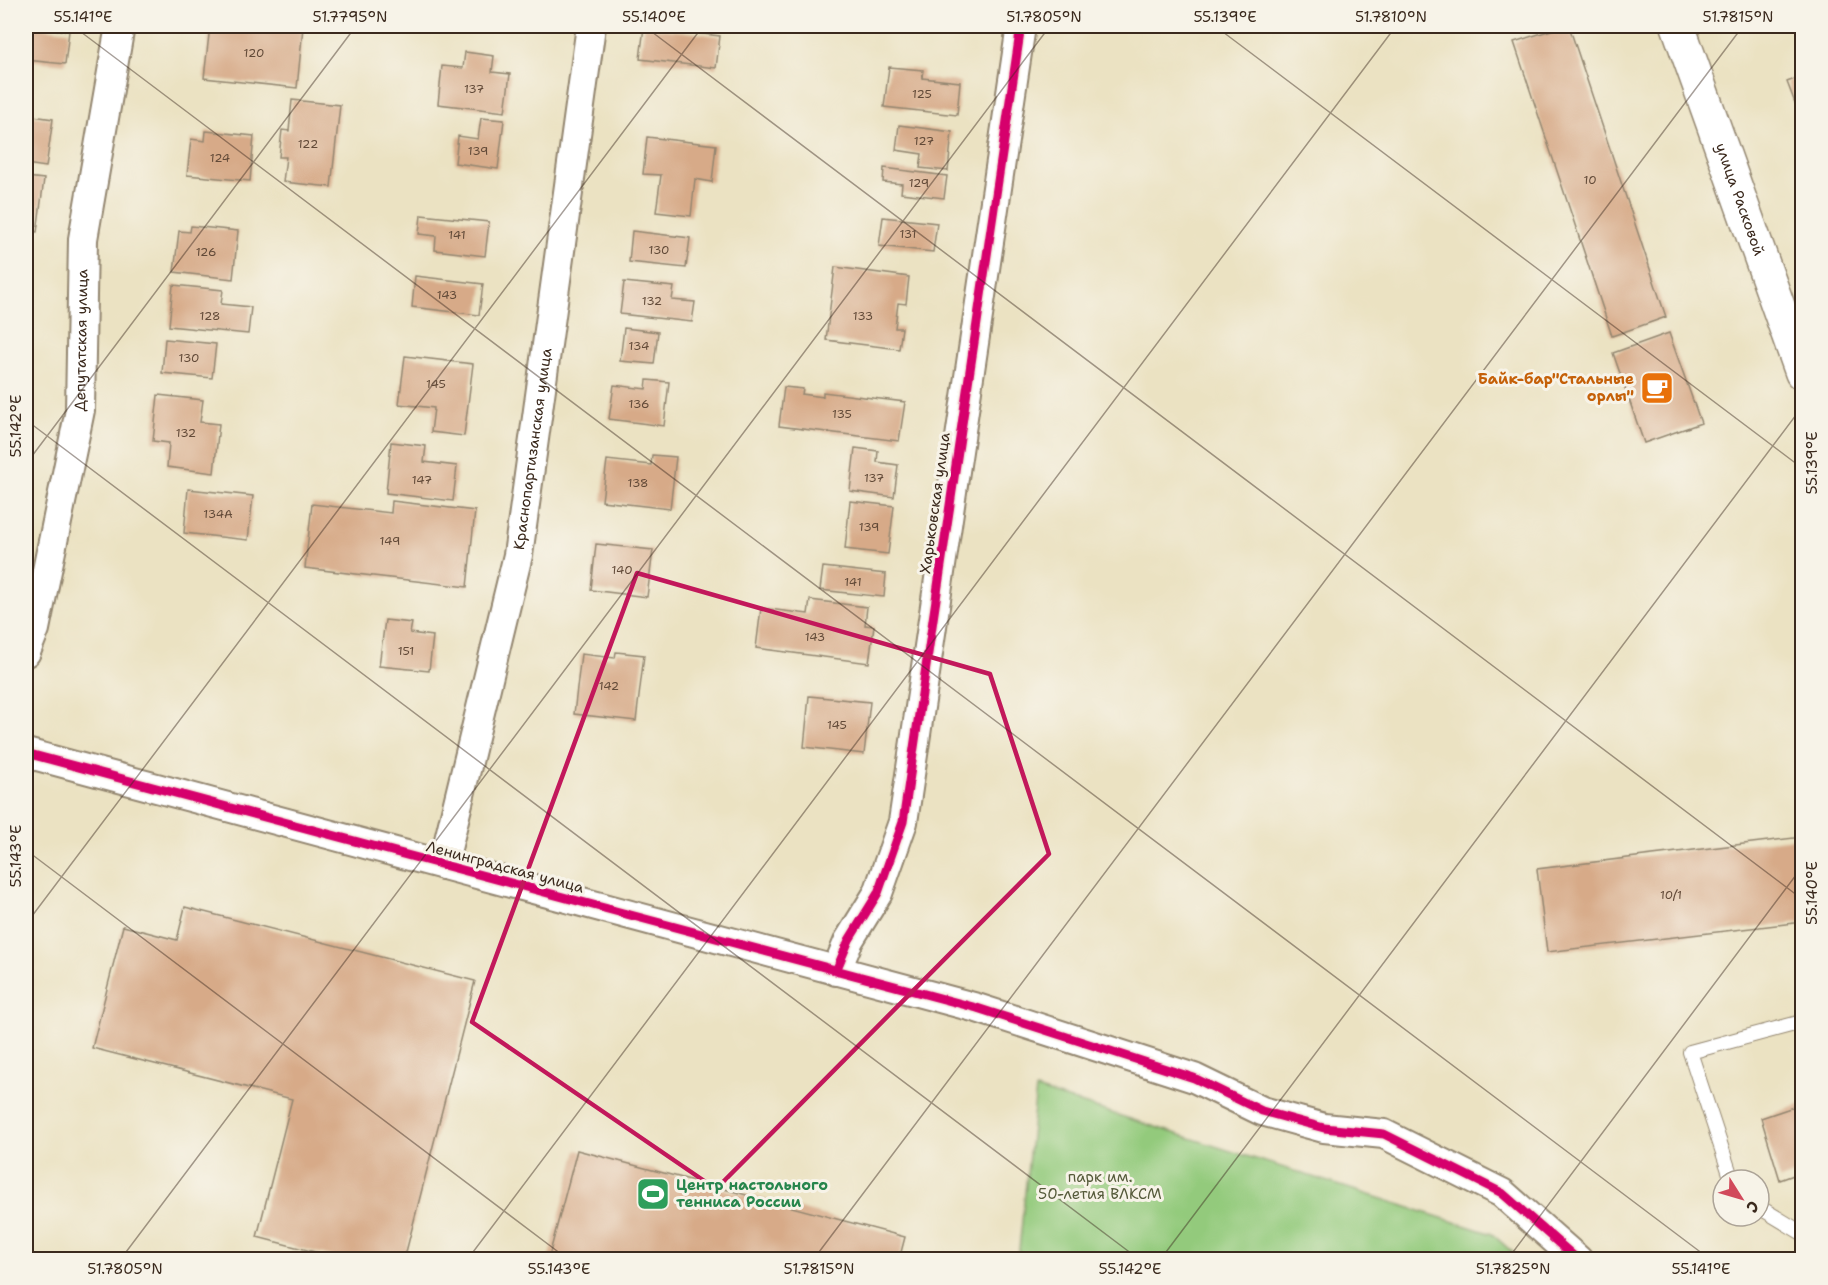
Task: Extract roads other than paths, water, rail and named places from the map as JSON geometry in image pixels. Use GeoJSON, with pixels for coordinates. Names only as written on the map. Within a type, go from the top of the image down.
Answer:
{"type":"FeatureCollection","features":[{"type":"Feature","properties":{"kind":"street","name":"Депутатская улица"},"geometry":{"type":"LineString","coordinates":[[26,652],[35,629],[80,410],[83,239],[120,26]]}},
{"type":"Feature","properties":{"kind":"street","name":"Краснопартизанская улица"},"geometry":{"type":"LineString","coordinates":[[443,865],[518,555],[591,26]]}},
{"type":"Feature","properties":{"kind":"street","name":"Харьковская улица"},"geometry":{"type":"LineString","coordinates":[[836,971],[849,940],[878,893],[903,822],[1021,26]]}},
{"type":"Feature","properties":{"kind":"street","name":"улица Расковой"},"geometry":{"type":"LineString","coordinates":[[1678,26],[1803,374]]}},
{"type":"Feature","properties":{"kind":"street","name":"Ленинградская улица"},"geometry":{"type":"LineString","coordinates":[[26,753],[977,1008],[1194,1078],[1262,1111],[1324,1128],[1384,1134],[1502,1193],[1578,1260]]}},
{"type":"Feature","properties":{"kind":"lane"},"geometry":{"type":"LineString","coordinates":[[1728,1168],[1690,1052],[1803,1022]]}},
{"type":"Feature","properties":{"kind":"lane"},"geometry":{"type":"LineString","coordinates":[[1771,1215],[1803,1233]]}},
{"type":"Feature","properties":{"kind":"place","name":"Байк-бар\"Стальные орлы\""},"geometry":{"type":"Point","coordinates":[1657,388]}},
{"type":"Feature","properties":{"kind":"place","name":"Центр настольного тенниса России"},"geometry":{"type":"Point","coordinates":[653,1194]}},
{"type":"Feature","properties":{"kind":"park label","name":"парк им. 50-летия ВЛКСМ"},"geometry":{"type":"Point","coordinates":[1100,1186]}}]}
